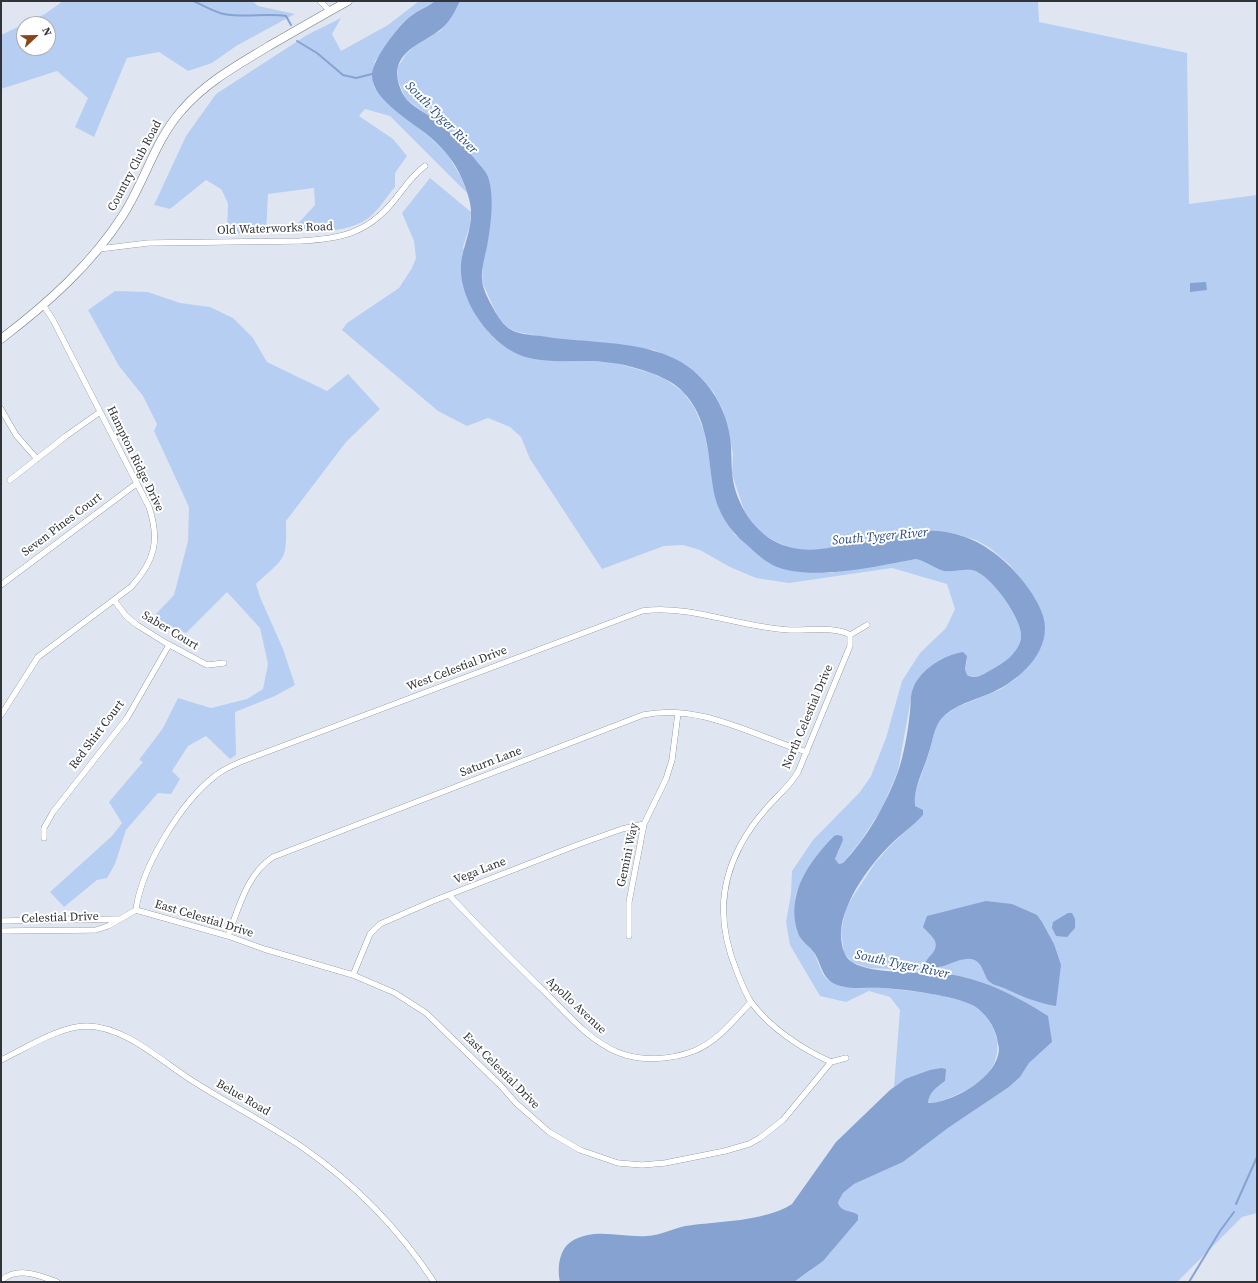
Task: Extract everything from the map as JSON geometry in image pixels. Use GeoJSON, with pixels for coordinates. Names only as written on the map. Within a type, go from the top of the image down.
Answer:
{"type":"FeatureCollection","features":[{"type":"Feature","properties":{"kind":"street"},"geometry":{"type":"LineString","coordinates":[[320,1],[330,11]]}},
{"type":"Feature","properties":{"kind":"street","name":"Country Club Road"},"geometry":{"type":"LineString","coordinates":[[3,335],[44,306],[99,249],[123,215],[136,192],[166,130],[182,109],[207,85],[229,70],[348,1]]}},
{"type":"Feature","properties":{"kind":"street","name":"Old Waterworks Road"},"geometry":{"type":"LineString","coordinates":[[99,249],[142,243],[300,241],[342,237],[361,230],[378,218],[416,172],[425,166]]}},
{"type":"Feature","properties":{"kind":"street","name":"Hampton Ridge Drive"},"geometry":{"type":"LineString","coordinates":[[1,716],[38,657],[131,587],[142,575],[150,560],[155,544],[153,520],[100,412],[53,320],[44,306]]}},
{"type":"Feature","properties":{"kind":"street"},"geometry":{"type":"LineString","coordinates":[[1,409],[16,435],[37,459]]}},
{"type":"Feature","properties":{"kind":"street"},"geometry":{"type":"LineString","coordinates":[[10,480],[100,412]]}},
{"type":"Feature","properties":{"kind":"street","name":"Seven Pines Court"},"geometry":{"type":"LineString","coordinates":[[1,585],[136,484]]}},
{"type":"Feature","properties":{"kind":"street","name":"Saber Court"},"geometry":{"type":"LineString","coordinates":[[114,600],[126,616],[137,626],[169,645],[207,664],[224,663]]}},
{"type":"Feature","properties":{"kind":"street","name":"West Celestial Drive"},"geometry":{"type":"LineString","coordinates":[[136,910],[138,895],[148,873],[165,838],[183,808],[216,774],[256,756],[642,611],[671,610],[779,629],[840,630],[850,635]]}},
{"type":"Feature","properties":{"kind":"street"},"geometry":{"type":"LineString","coordinates":[[850,635],[867,625]]}},
{"type":"Feature","properties":{"kind":"street","name":"North Celestial Drive"},"geometry":{"type":"LineString","coordinates":[[831,1062],[793,1041],[768,1020],[751,1002],[740,980],[727,944],[723,916],[724,890],[730,868],[744,838],[766,809],[791,783],[807,752],[850,646],[850,635]]}},
{"type":"Feature","properties":{"kind":"street","name":"Red Shirt Court"},"geometry":{"type":"LineString","coordinates":[[44,838],[44,828],[53,812],[128,718],[169,645]]}},
{"type":"Feature","properties":{"kind":"street","name":"Saturn Lane"},"geometry":{"type":"LineString","coordinates":[[228,936],[252,878],[261,866],[274,857],[643,715],[666,712],[692,714],[721,720],[770,740],[807,752]]}},
{"type":"Feature","properties":{"kind":"street","name":"Gemini Way"},"geometry":{"type":"LineString","coordinates":[[629,936],[629,902],[644,824],[666,779],[672,760],[678,713]]}},
{"type":"Feature","properties":{"kind":"street","name":"Vega Lane"},"geometry":{"type":"LineString","coordinates":[[353,975],[370,934],[374,928],[402,914],[449,895],[614,832],[644,824]]}},
{"type":"Feature","properties":{"kind":"street","name":"Apollo Avenue"},"geometry":{"type":"LineString","coordinates":[[449,895],[478,926],[574,1021],[601,1044],[624,1055],[658,1058],[694,1051],[714,1039],[751,1002]]}},
{"type":"Feature","properties":{"kind":"street","name":"Celestial Drive"},"geometry":{"type":"LineString","coordinates":[[1,931],[96,930],[108,926],[136,910]]}},
{"type":"Feature","properties":{"kind":"street","name":"East Celestial Drive"},"geometry":{"type":"LineString","coordinates":[[136,910],[228,936],[353,975],[395,993],[426,1013],[496,1081],[516,1103],[550,1132],[580,1150],[618,1163],[642,1165],[659,1164],[725,1151],[749,1144],[760,1138],[783,1120],[831,1062]]}},
{"type":"Feature","properties":{"kind":"street","name":"Celestial Drive"},"geometry":{"type":"LineString","coordinates":[[1,921],[119,920]]}},
{"type":"Feature","properties":{"kind":"street","name":"Belue Road"},"geometry":{"type":"LineString","coordinates":[[1,1060],[60,1032],[81,1027],[103,1029],[134,1042],[214,1094],[275,1130],[328,1166],[388,1221],[416,1256],[434,1282]]}},
{"type":"Feature","properties":{"kind":"street"},"geometry":{"type":"LineString","coordinates":[[831,1062],[846,1058]]}},
{"type":"Feature","properties":{"kind":"street"},"geometry":{"type":"LineString","coordinates":[[1,1281],[7,1276],[18,1272],[41,1276],[57,1282]]}},
{"type":"Feature","properties":{"kind":"shaded area"},"geometry":{"type":"Polygon","coordinates":[[[63,1],[252,1],[258,6],[295,14],[236,46],[212,63],[188,71],[159,52],[127,58],[94,137],[75,127],[88,98],[57,71],[1,89],[1,35],[16,28],[16,56],[56,56],[56,16],[41,16],[63,1]]]}},
{"type":"Feature","properties":{"kind":"shaded area"},"geometry":{"type":"Polygon","coordinates":[[[419,1],[435,1],[412,15],[375,61],[372,74],[374,87],[389,104],[416,125],[446,152],[461,177],[467,193],[390,116],[365,109],[359,116],[393,139],[407,156],[395,173],[395,187],[374,213],[362,222],[343,229],[291,231],[315,205],[314,188],[268,194],[266,232],[227,234],[228,203],[221,189],[206,180],[170,209],[154,205],[186,136],[216,94],[307,35],[341,18],[332,34],[341,51],[388,25],[419,1]]]}},
{"type":"Feature","properties":{"kind":"shaded area"},"geometry":{"type":"Polygon","coordinates":[[[435,1],[460,1],[452,16],[444,26],[435,34],[413,47],[401,59],[397,76],[399,86],[407,100],[450,133],[474,158],[488,177],[491,187],[492,210],[482,271],[482,281],[489,300],[505,326],[515,332],[528,335],[604,342],[647,349],[667,355],[686,365],[706,384],[722,410],[730,437],[733,483],[746,514],[760,531],[778,543],[794,548],[811,550],[835,547],[908,532],[947,532],[966,537],[985,547],[1009,566],[1032,594],[1043,616],[1045,628],[1044,639],[1034,660],[1026,669],[1017,677],[997,690],[955,708],[943,717],[937,725],[915,793],[915,806],[923,810],[923,815],[889,846],[872,865],[856,888],[845,914],[841,938],[845,955],[849,960],[861,966],[886,971],[954,975],[979,981],[1003,991],[1048,1016],[1052,1042],[1029,1063],[1020,1077],[1009,1087],[948,1128],[903,1162],[854,1184],[843,1193],[838,1202],[839,1205],[841,1208],[858,1215],[858,1220],[823,1261],[794,1282],[560,1282],[559,1265],[564,1249],[572,1241],[581,1237],[600,1234],[647,1236],[685,1226],[755,1218],[781,1210],[792,1204],[836,1142],[890,1090],[905,1079],[930,1070],[941,1068],[946,1069],[945,1081],[934,1090],[930,1096],[928,1103],[932,1103],[942,1101],[963,1092],[984,1078],[991,1069],[997,1059],[999,1049],[996,1033],[985,1016],[978,1009],[966,1002],[956,999],[917,991],[842,987],[837,985],[825,976],[815,954],[799,936],[795,919],[795,905],[797,892],[808,868],[825,846],[834,836],[842,836],[843,840],[835,859],[839,864],[843,863],[868,832],[882,808],[900,765],[907,735],[912,691],[917,681],[927,669],[934,664],[948,656],[963,652],[967,656],[965,669],[967,675],[976,677],[981,675],[999,665],[1013,654],[1019,645],[1021,631],[1018,621],[1005,599],[988,580],[972,570],[944,571],[916,559],[846,571],[810,573],[793,571],[768,563],[734,532],[724,519],[717,504],[706,437],[698,413],[691,402],[677,386],[666,379],[634,367],[599,362],[557,361],[529,358],[516,353],[495,339],[479,320],[467,299],[461,276],[461,264],[471,218],[469,199],[462,179],[449,156],[440,146],[395,110],[379,94],[374,85],[372,76],[373,69],[381,53],[400,27],[414,14],[435,1]]]}},
{"type":"Feature","properties":{"kind":"shaded area"},"geometry":{"type":"Polygon","coordinates":[[[460,1],[1038,1],[1039,22],[1187,53],[1189,204],[1257,195],[1257,1213],[1242,1217],[1177,1282],[794,1282],[810,1271],[854,1212],[840,1209],[838,1202],[843,1193],[854,1184],[903,1162],[948,1128],[1009,1087],[1020,1077],[1029,1063],[1052,1042],[968,978],[929,971],[869,968],[852,962],[844,953],[841,932],[846,907],[875,863],[890,846],[923,815],[923,810],[915,807],[914,795],[928,756],[936,726],[944,716],[957,707],[999,690],[1017,678],[1036,600],[1010,565],[990,548],[976,540],[956,534],[917,530],[899,532],[826,549],[808,550],[793,549],[777,542],[764,535],[752,523],[744,510],[732,474],[733,453],[723,410],[714,393],[699,376],[685,365],[654,350],[566,341],[518,332],[508,328],[498,317],[482,282],[483,262],[488,240],[491,214],[487,175],[449,131],[406,99],[397,78],[398,67],[406,54],[416,44],[440,31],[447,23],[460,1]]]}},
{"type":"Feature","properties":{"kind":"shaded area"},"geometry":{"type":"Polygon","coordinates":[[[430,178],[471,212],[470,225],[463,247],[488,332],[517,354],[529,358],[546,361],[612,362],[651,373],[665,379],[683,392],[694,407],[704,431],[719,509],[735,535],[794,571],[830,573],[916,559],[944,571],[972,570],[988,580],[1005,599],[1012,610],[1018,621],[1021,631],[1021,639],[1016,650],[1004,662],[976,677],[967,675],[965,669],[967,660],[930,667],[913,687],[898,771],[882,808],[860,842],[843,863],[839,864],[835,859],[840,848],[800,887],[797,891],[795,902],[796,922],[799,935],[813,952],[824,976],[833,983],[839,986],[854,988],[883,988],[944,996],[967,1003],[975,1007],[983,1014],[990,1022],[997,1040],[996,1059],[992,1068],[985,1077],[975,1085],[942,1101],[928,1103],[932,1093],[945,1081],[941,1068],[905,1079],[894,1087],[900,1010],[890,997],[869,991],[846,1002],[820,996],[790,945],[786,922],[791,894],[792,871],[813,840],[860,792],[871,776],[886,738],[902,681],[920,653],[946,628],[955,609],[947,584],[892,568],[789,583],[756,578],[730,567],[700,550],[683,545],[664,546],[602,569],[530,459],[521,437],[510,427],[488,418],[467,426],[438,411],[342,330],[347,323],[399,288],[412,268],[416,258],[414,241],[402,213],[430,178]]]}},
{"type":"Feature","properties":{"kind":"shaded area"},"geometry":{"type":"Polygon","coordinates":[[[1206,282],[1207,290],[1190,292],[1190,283],[1206,282]]]}},
{"type":"Feature","properties":{"kind":"shaded area"},"geometry":{"type":"Polygon","coordinates":[[[115,291],[148,292],[180,303],[210,307],[233,318],[253,338],[267,362],[327,391],[348,374],[380,409],[346,442],[286,521],[285,552],[273,569],[256,584],[260,597],[283,649],[295,685],[275,696],[235,712],[236,755],[230,759],[206,736],[188,746],[172,771],[180,779],[171,794],[158,793],[126,830],[115,864],[107,878],[97,880],[64,907],[50,892],[112,836],[122,823],[109,802],[143,762],[139,760],[163,728],[178,698],[211,708],[247,699],[263,689],[268,664],[260,628],[227,592],[186,633],[152,618],[174,595],[188,541],[189,507],[154,431],[157,424],[143,396],[119,366],[88,310],[115,291]]]}},
{"type":"Feature","properties":{"kind":"shaded area"},"geometry":{"type":"Polygon","coordinates":[[[986,901],[1012,904],[1037,915],[1042,922],[1054,944],[1061,965],[1056,1006],[1029,999],[993,984],[988,980],[981,966],[975,960],[959,960],[935,968],[925,964],[935,950],[936,946],[932,936],[923,927],[927,916],[986,901]]]}},
{"type":"Feature","properties":{"kind":"shaded area"},"geometry":{"type":"Polygon","coordinates":[[[1068,913],[1072,913],[1075,919],[1075,928],[1067,937],[1056,936],[1052,928],[1053,922],[1068,913]]]}},
{"type":"Feature","properties":{"kind":"waterway"},"geometry":{"type":"LineString","coordinates":[[193,1],[224,14],[240,16],[286,16],[291,25]]}},
{"type":"Feature","properties":{"kind":"waterway"},"geometry":{"type":"LineString","coordinates":[[297,41],[317,53],[343,75],[356,78],[372,74]]}},
{"type":"Feature","properties":{"kind":"waterway"},"geometry":{"type":"LineString","coordinates":[[1236,1204],[1257,1157]]}},
{"type":"Feature","properties":{"kind":"waterway"},"geometry":{"type":"LineString","coordinates":[[1189,1282],[1220,1231],[1234,1212]]}},
{"type":"Feature","properties":{"kind":"water label","name":"South Tyger River"},"geometry":{"type":"Point","coordinates":[441,118]}},
{"type":"Feature","properties":{"kind":"water label","name":"South Tyger River"},"geometry":{"type":"Point","coordinates":[880,537]}},
{"type":"Feature","properties":{"kind":"water label","name":"South Tyger River"},"geometry":{"type":"Point","coordinates":[902,965]}}]}
